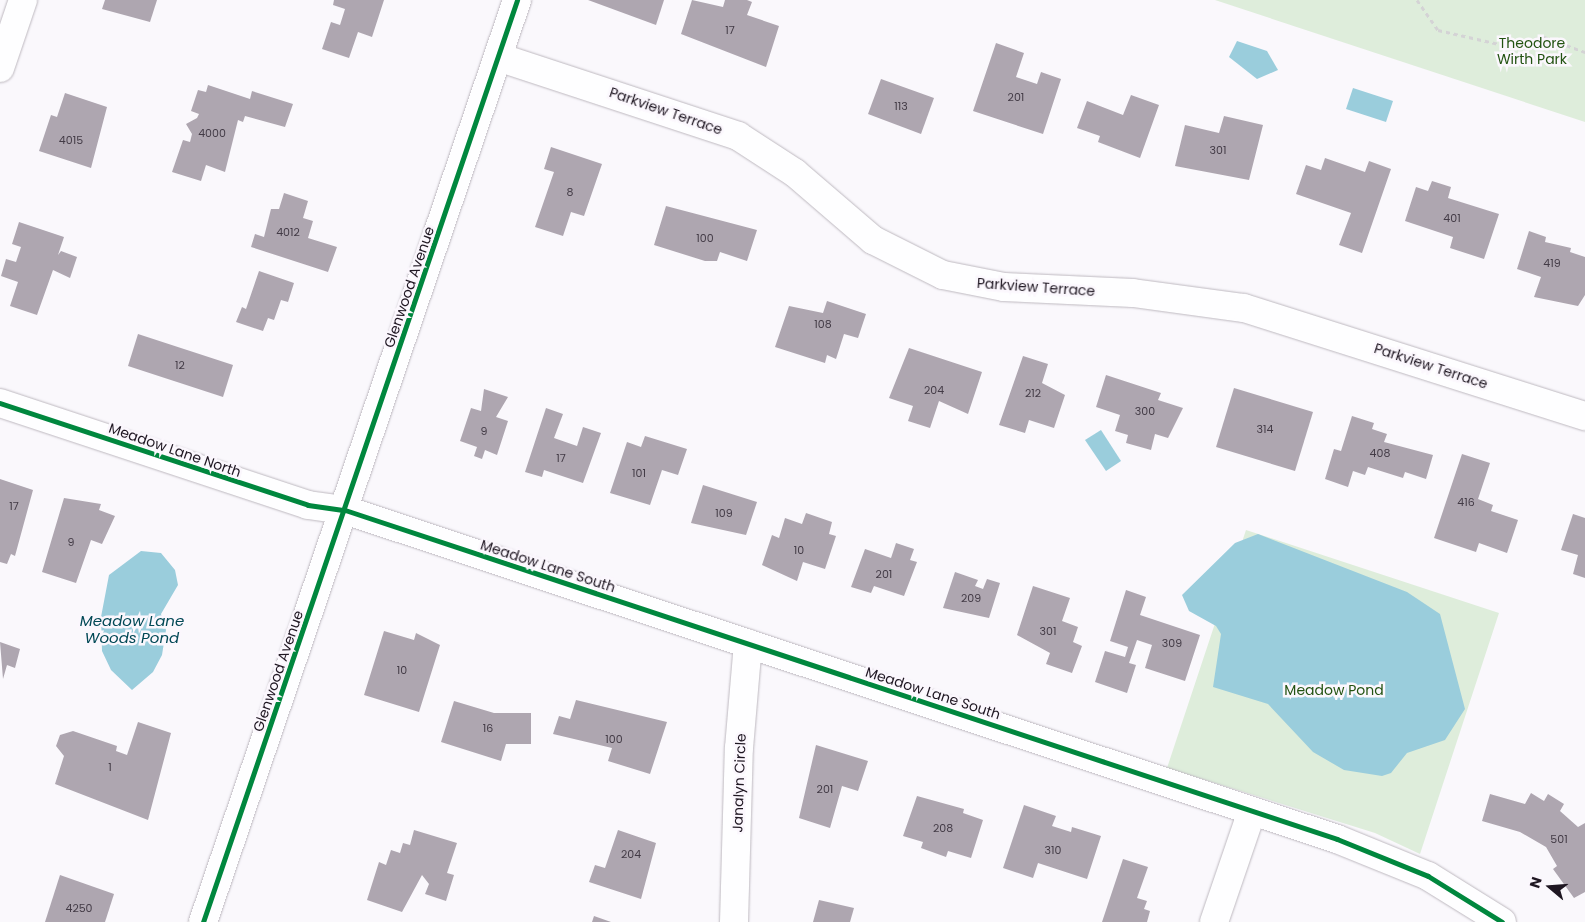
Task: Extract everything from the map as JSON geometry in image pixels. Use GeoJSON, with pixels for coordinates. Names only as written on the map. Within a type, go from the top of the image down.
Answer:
{"type":"FeatureCollection","features":[{"type":"Feature","properties":{"kind":"street"},"geometry":{"type":"LineString","coordinates":[[0,68],[23,0]]}},
{"type":"Feature","properties":{"kind":"street","name":"Glenwood Avenue"},"geometry":{"type":"LineString","coordinates":[[203,922],[345,510],[517,0]]}},
{"type":"Feature","properties":{"kind":"street","name":"Parkview Terrace"},"geometry":{"type":"LineString","coordinates":[[498,57],[738,136],[794,173],[873,240],[943,275],[1004,287],[1162,296],[1244,308],[1585,416]]}},
{"type":"Feature","properties":{"kind":"street","name":"Meadow Lane North"},"geometry":{"type":"LineString","coordinates":[[0,402],[308,506],[345,510]]}},
{"type":"Feature","properties":{"kind":"street","name":"Meadow Lane South"},"geometry":{"type":"LineString","coordinates":[[345,510],[1252,811],[1428,876],[1502,922]]}},
{"type":"Feature","properties":{"kind":"street","name":"Janalyn Circle"},"geometry":{"type":"LineString","coordinates":[[734,922],[739,748],[748,643]]}},
{"type":"Feature","properties":{"kind":"street"},"geometry":{"type":"LineString","coordinates":[[1214,922],[1252,811]]}},
{"type":"Feature","properties":{"kind":"path"},"geometry":{"type":"LineString","coordinates":[[1417,0],[1438,30],[1503,45],[1544,37],[1585,52]]}},
{"type":"Feature","properties":{"kind":"green space","name":"Theodore Wirth Park"},"geometry":{"type":"Polygon","coordinates":[[[1215,0],[1585,0],[1585,122],[1215,0]]]}},
{"type":"Feature","properties":{"kind":"green space","name":"Meadow Pond"},"geometry":{"type":"Polygon","coordinates":[[[1246,530],[1499,613],[1420,854],[1375,833],[1167,768],[1246,530]]]}},
{"type":"Feature","properties":{"kind":"water"},"geometry":{"type":"Polygon","coordinates":[[[1237,41],[1267,51],[1278,70],[1257,79],[1229,57],[1237,41]]]}},
{"type":"Feature","properties":{"kind":"water"},"geometry":{"type":"Polygon","coordinates":[[[1353,88],[1393,101],[1386,122],[1346,109],[1353,88]]]}},
{"type":"Feature","properties":{"kind":"water"},"geometry":{"type":"Polygon","coordinates":[[[1101,430],[1121,461],[1106,471],[1085,440],[1101,430]]]}},
{"type":"Feature","properties":{"kind":"water","name":"Meadow Pond"},"geometry":{"type":"Polygon","coordinates":[[[1258,534],[1407,592],[1440,614],[1465,709],[1445,740],[1407,753],[1391,773],[1382,776],[1344,770],[1313,752],[1268,704],[1213,687],[1221,634],[1216,626],[1189,611],[1182,595],[1235,543],[1258,534]]]}},
{"type":"Feature","properties":{"kind":"water","name":"Meadow Lane Woods Pond"},"geometry":{"type":"Polygon","coordinates":[[[141,551],[161,553],[175,570],[178,585],[161,614],[166,630],[162,655],[153,672],[132,690],[111,670],[102,651],[101,617],[109,575],[141,551]]]}},
{"type":"Feature","properties":{"kind":"building"},"geometry":{"type":"Polygon","coordinates":[[[105,0],[157,0],[150,22],[102,9],[105,0]]]}},
{"type":"Feature","properties":{"kind":"building"},"geometry":{"type":"Polygon","coordinates":[[[334,0],[384,0],[372,37],[358,32],[349,58],[322,49],[331,22],[340,25],[345,9],[333,5],[334,0]]]}},
{"type":"Feature","properties":{"kind":"building"},"geometry":{"type":"Polygon","coordinates":[[[588,0],[664,0],[656,25],[588,0]]]}},
{"type":"Feature","properties":{"kind":"building"},"geometry":{"type":"Polygon","coordinates":[[[692,0],[723,7],[725,0],[747,0],[752,2],[747,15],[779,26],[766,67],[681,34],[692,0]]]}},
{"type":"Feature","properties":{"kind":"building"},"geometry":{"type":"Polygon","coordinates":[[[996,43],[1024,53],[1016,77],[1037,84],[1041,72],[1061,79],[1043,134],[973,111],[996,43]]]}},
{"type":"Feature","properties":{"kind":"building"},"geometry":{"type":"Polygon","coordinates":[[[881,79],[934,98],[921,134],[868,114],[881,79]]]}},
{"type":"Feature","properties":{"kind":"building"},"geometry":{"type":"Polygon","coordinates":[[[208,85],[250,99],[252,91],[293,104],[285,127],[245,116],[243,122],[238,120],[225,172],[206,165],[201,181],[172,172],[183,140],[190,142],[192,134],[186,124],[197,118],[199,114],[191,111],[198,90],[206,92],[208,85]]]}},
{"type":"Feature","properties":{"kind":"building"},"geometry":{"type":"Polygon","coordinates":[[[65,93],[107,107],[91,168],[39,151],[51,115],[57,117],[65,93]]]}},
{"type":"Feature","properties":{"kind":"building"},"geometry":{"type":"Polygon","coordinates":[[[1131,95],[1159,105],[1140,158],[1098,142],[1100,136],[1077,128],[1087,101],[1123,115],[1131,95]]]}},
{"type":"Feature","properties":{"kind":"building"},"geometry":{"type":"Polygon","coordinates":[[[1224,116],[1263,125],[1249,180],[1175,166],[1185,125],[1219,133],[1224,116]]]}},
{"type":"Feature","properties":{"kind":"building"},"geometry":{"type":"Polygon","coordinates":[[[551,147],[602,164],[584,216],[571,212],[563,236],[535,227],[554,172],[544,169],[551,147]]]}},
{"type":"Feature","properties":{"kind":"building"},"geometry":{"type":"Polygon","coordinates":[[[1325,158],[1365,172],[1369,161],[1391,169],[1362,253],[1339,245],[1351,213],[1296,194],[1306,165],[1321,170],[1325,158]]]}},
{"type":"Feature","properties":{"kind":"building"},"geometry":{"type":"Polygon","coordinates":[[[1432,181],[1451,187],[1448,198],[1499,214],[1484,259],[1450,248],[1453,237],[1405,221],[1416,187],[1428,191],[1432,181]]]}},
{"type":"Feature","properties":{"kind":"building"},"geometry":{"type":"Polygon","coordinates":[[[284,193],[308,201],[303,218],[313,221],[308,238],[337,247],[328,272],[251,247],[255,234],[264,237],[271,209],[279,209],[284,193]]]}},
{"type":"Feature","properties":{"kind":"building"},"geometry":{"type":"Polygon","coordinates":[[[666,206],[757,230],[747,261],[720,252],[717,261],[705,261],[654,245],[666,206]]]}},
{"type":"Feature","properties":{"kind":"building"},"geometry":{"type":"Polygon","coordinates":[[[19,222],[64,237],[58,255],[61,251],[77,257],[70,278],[53,270],[37,315],[10,306],[18,282],[1,276],[6,259],[16,262],[21,247],[12,244],[19,222]]]}},
{"type":"Feature","properties":{"kind":"building"},"geometry":{"type":"Polygon","coordinates":[[[1529,231],[1546,237],[1545,242],[1571,248],[1570,252],[1585,257],[1585,295],[1578,306],[1534,297],[1541,277],[1517,269],[1529,231]]]}},
{"type":"Feature","properties":{"kind":"building"},"geometry":{"type":"Polygon","coordinates":[[[259,271],[294,283],[288,302],[281,300],[274,320],[268,318],[263,331],[236,322],[242,307],[246,309],[259,271]]]}},
{"type":"Feature","properties":{"kind":"building"},"geometry":{"type":"Polygon","coordinates":[[[827,301],[866,314],[858,338],[844,334],[836,359],[827,355],[825,363],[775,347],[789,306],[823,313],[827,301]]]}},
{"type":"Feature","properties":{"kind":"building"},"geometry":{"type":"Polygon","coordinates":[[[138,334],[233,365],[223,397],[128,366],[138,334]]]}},
{"type":"Feature","properties":{"kind":"building"},"geometry":{"type":"Polygon","coordinates":[[[909,348],[982,372],[968,414],[939,401],[930,428],[908,421],[913,406],[889,398],[909,348]]]}},
{"type":"Feature","properties":{"kind":"building"},"geometry":{"type":"Polygon","coordinates":[[[1023,356],[1048,364],[1042,383],[1065,395],[1054,428],[1029,420],[1025,433],[999,425],[1023,356]]]}},
{"type":"Feature","properties":{"kind":"building"},"geometry":{"type":"Polygon","coordinates":[[[1106,375],[1161,393],[1158,400],[1183,408],[1168,438],[1155,434],[1151,450],[1126,443],[1128,435],[1115,431],[1120,415],[1096,407],[1106,375]]]}},
{"type":"Feature","properties":{"kind":"building"},"geometry":{"type":"Polygon","coordinates":[[[1234,388],[1313,412],[1295,471],[1216,447],[1234,388]]]}},
{"type":"Feature","properties":{"kind":"building"},"geometry":{"type":"Polygon","coordinates":[[[484,389],[508,397],[496,417],[508,421],[497,455],[485,450],[482,459],[474,456],[477,447],[460,441],[471,408],[481,411],[484,389]]]}},
{"type":"Feature","properties":{"kind":"building"},"geometry":{"type":"Polygon","coordinates":[[[546,408],[563,414],[554,438],[577,446],[583,427],[601,433],[583,483],[544,470],[542,477],[525,472],[546,408]]]}},
{"type":"Feature","properties":{"kind":"building"},"geometry":{"type":"Polygon","coordinates":[[[1352,416],[1374,423],[1372,429],[1387,434],[1384,442],[1433,455],[1426,479],[1405,472],[1403,478],[1368,467],[1365,475],[1353,471],[1348,487],[1325,479],[1334,449],[1341,451],[1352,416]]]}},
{"type":"Feature","properties":{"kind":"building"},"geometry":{"type":"Polygon","coordinates":[[[645,436],[687,449],[678,475],[662,470],[650,505],[610,493],[627,442],[641,447],[645,436]]]}},
{"type":"Feature","properties":{"kind":"building"},"geometry":{"type":"Polygon","coordinates":[[[1462,454],[1490,463],[1478,499],[1493,505],[1491,511],[1518,520],[1507,553],[1479,543],[1476,552],[1434,538],[1462,454]]]}},
{"type":"Feature","properties":{"kind":"building"},"geometry":{"type":"Polygon","coordinates":[[[0,479],[33,490],[15,556],[11,554],[7,564],[0,562],[0,479]]]}},
{"type":"Feature","properties":{"kind":"building"},"geometry":{"type":"Polygon","coordinates":[[[703,485],[757,502],[746,535],[691,523],[703,485]]]}},
{"type":"Feature","properties":{"kind":"building"},"geometry":{"type":"Polygon","coordinates":[[[64,498],[101,504],[99,510],[115,516],[102,544],[91,540],[76,583],[42,572],[64,498]]]}},
{"type":"Feature","properties":{"kind":"building"},"geometry":{"type":"Polygon","coordinates":[[[806,513],[832,522],[829,534],[836,536],[825,569],[803,562],[797,581],[762,565],[772,535],[779,538],[785,518],[802,524],[806,513]]]}},
{"type":"Feature","properties":{"kind":"building"},"geometry":{"type":"Polygon","coordinates":[[[1573,514],[1585,518],[1585,578],[1573,574],[1578,555],[1561,550],[1573,514]]]}},
{"type":"Feature","properties":{"kind":"building"},"geometry":{"type":"Polygon","coordinates":[[[896,543],[914,549],[910,560],[917,562],[904,596],[874,586],[871,593],[851,587],[865,549],[891,558],[896,543]]]}},
{"type":"Feature","properties":{"kind":"building"},"geometry":{"type":"Polygon","coordinates":[[[955,572],[978,580],[975,586],[983,589],[987,579],[1000,583],[989,618],[943,608],[955,572]]]}},
{"type":"Feature","properties":{"kind":"building"},"geometry":{"type":"Polygon","coordinates":[[[1033,586],[1070,598],[1062,621],[1078,627],[1073,642],[1082,646],[1072,673],[1046,664],[1050,653],[1017,635],[1033,586]]]}},
{"type":"Feature","properties":{"kind":"building"},"geometry":{"type":"Polygon","coordinates":[[[1126,590],[1146,597],[1140,615],[1200,635],[1185,681],[1145,668],[1152,645],[1137,640],[1129,663],[1136,665],[1127,693],[1095,682],[1105,651],[1125,657],[1128,647],[1110,641],[1126,590]]]}},
{"type":"Feature","properties":{"kind":"building"},"geometry":{"type":"Polygon","coordinates":[[[384,631],[414,640],[416,633],[440,645],[419,712],[364,695],[384,631]]]}},
{"type":"Feature","properties":{"kind":"building"},"geometry":{"type":"Polygon","coordinates":[[[0,642],[20,649],[15,668],[7,665],[3,679],[0,642]]]}},
{"type":"Feature","properties":{"kind":"building"},"geometry":{"type":"Polygon","coordinates":[[[576,700],[667,722],[650,774],[608,761],[612,748],[553,734],[559,716],[570,719],[576,700]]]}},
{"type":"Feature","properties":{"kind":"building"},"geometry":{"type":"Polygon","coordinates":[[[454,701],[494,713],[531,713],[531,744],[506,744],[501,761],[441,742],[454,701]]]}},
{"type":"Feature","properties":{"kind":"building"},"geometry":{"type":"Polygon","coordinates":[[[138,722],[171,733],[148,820],[55,784],[64,756],[56,746],[60,735],[73,731],[117,746],[116,751],[127,755],[138,722]]]}},
{"type":"Feature","properties":{"kind":"building"},"geometry":{"type":"Polygon","coordinates":[[[816,745],[868,761],[858,791],[842,786],[830,828],[799,818],[816,745]]]}},
{"type":"Feature","properties":{"kind":"building"},"geometry":{"type":"Polygon","coordinates":[[[1531,793],[1544,801],[1548,794],[1564,804],[1560,811],[1578,827],[1585,823],[1585,892],[1574,898],[1553,869],[1557,866],[1546,847],[1520,832],[1482,821],[1490,794],[1525,804],[1531,793]]]}},
{"type":"Feature","properties":{"kind":"building"},"geometry":{"type":"Polygon","coordinates":[[[917,796],[964,809],[963,813],[983,820],[971,858],[948,851],[946,857],[921,848],[923,842],[903,836],[917,796]]]}},
{"type":"Feature","properties":{"kind":"building"},"geometry":{"type":"Polygon","coordinates":[[[1024,805],[1056,816],[1052,826],[1071,832],[1072,827],[1101,836],[1087,879],[1038,863],[1033,878],[1003,868],[1024,805]]]}},
{"type":"Feature","properties":{"kind":"building"},"geometry":{"type":"Polygon","coordinates":[[[414,830],[457,843],[447,873],[454,875],[446,901],[425,894],[429,884],[422,875],[402,912],[367,900],[379,862],[386,865],[391,850],[400,853],[403,843],[410,845],[414,830]]]}},
{"type":"Feature","properties":{"kind":"building"},"geometry":{"type":"Polygon","coordinates":[[[618,830],[656,843],[641,899],[589,882],[595,865],[605,868],[618,830]]]}},
{"type":"Feature","properties":{"kind":"building"},"geometry":{"type":"Polygon","coordinates":[[[1123,859],[1148,867],[1137,898],[1147,901],[1144,909],[1150,911],[1147,922],[1102,922],[1123,859]]]}},
{"type":"Feature","properties":{"kind":"building"},"geometry":{"type":"Polygon","coordinates":[[[60,875],[114,894],[105,922],[45,922],[60,875]]]}},
{"type":"Feature","properties":{"kind":"building"},"geometry":{"type":"Polygon","coordinates":[[[819,900],[854,908],[850,922],[813,922],[819,900]]]}},
{"type":"Feature","properties":{"kind":"building"},"geometry":{"type":"Polygon","coordinates":[[[594,916],[611,922],[592,922],[594,916]]]}},
{"type":"Feature","properties":{"kind":"cycle path"},"geometry":{"type":"LineString","coordinates":[[203,922],[517,0]]}},
{"type":"Feature","properties":{"kind":"cycle path"},"geometry":{"type":"LineString","coordinates":[[0,403],[308,505],[345,510],[1337,839],[1428,876],[1502,922]]}}]}
